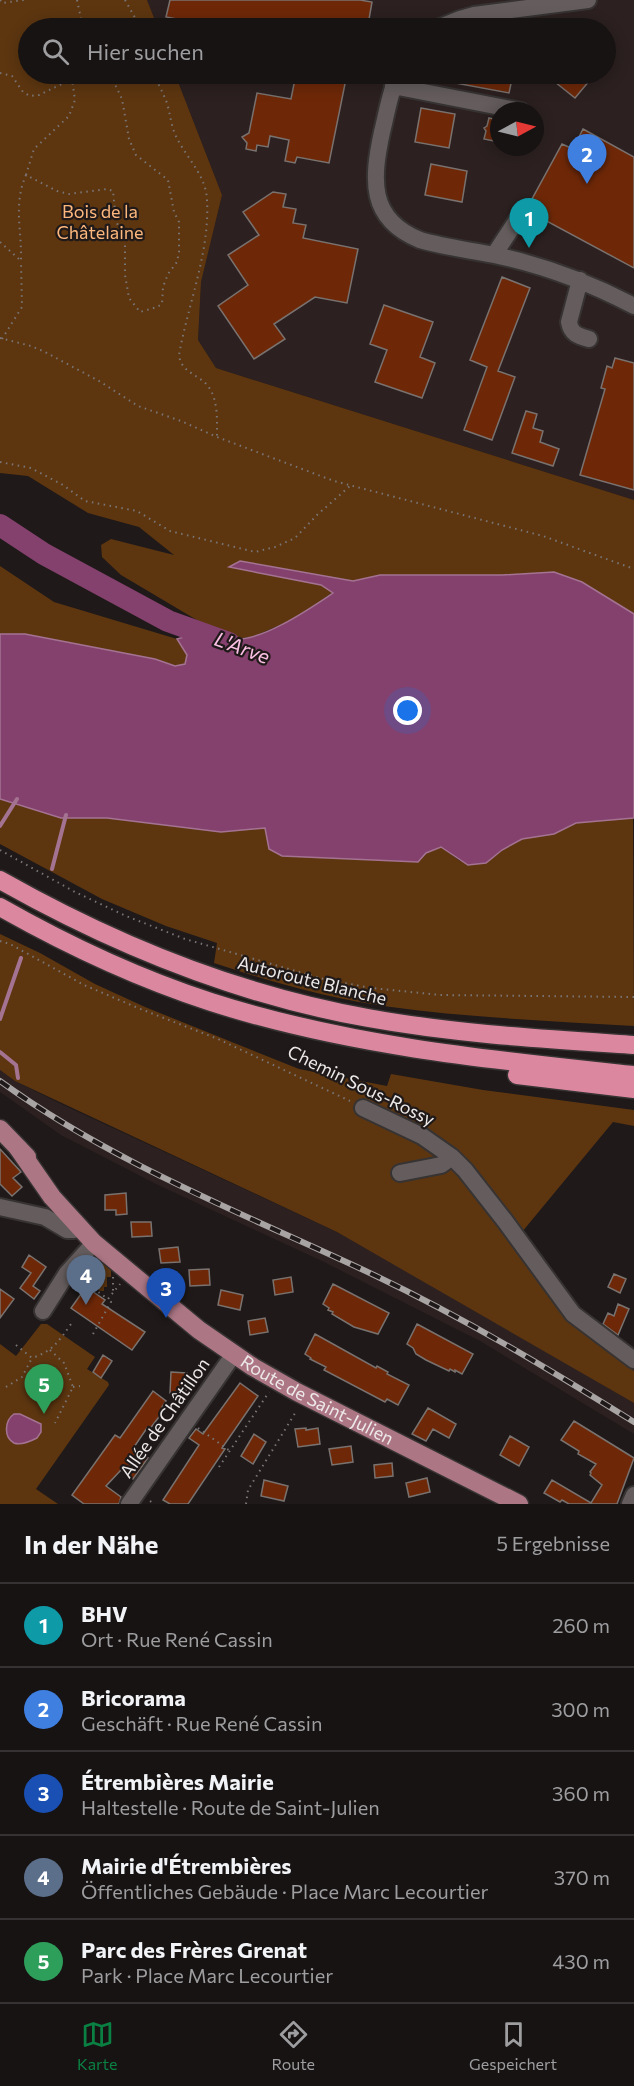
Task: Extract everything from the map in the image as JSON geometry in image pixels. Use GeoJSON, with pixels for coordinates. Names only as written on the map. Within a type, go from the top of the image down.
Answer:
{"type":"FeatureCollection","features":[{"type":"Feature","properties":{"kind":"highway","name":"Autoroute Blanche"},"geometry":{"type":"LineString","coordinates":[[0,880],[56,911],[154,956],[287,1000],[405,1024],[505,1036],[634,1045]]}},
{"type":"Feature","properties":{"kind":"highway"},"geometry":{"type":"LineString","coordinates":[[0,907],[81,950],[161,984],[243,1011],[468,1067],[634,1089]]}},
{"type":"Feature","properties":{"kind":"highway"},"geometry":{"type":"LineString","coordinates":[[333,1034],[403,1047],[536,1065],[634,1075]]}},
{"type":"Feature","properties":{"kind":"highway"},"geometry":{"type":"LineString","coordinates":[[536,1065],[634,1070]]}},
{"type":"Feature","properties":{"kind":"main road","name":"Route de Saint-Julien"},"geometry":{"type":"LineString","coordinates":[[0,1129],[50,1178],[127,1276],[186,1320],[234,1354],[277,1380],[519,1504]]}},
{"type":"Feature","properties":{"kind":"main road","name":"Route de Saint-Julien"},"geometry":{"type":"LineString","coordinates":[[18,1148],[52,1197],[79,1226],[98,1239]]}},
{"type":"Feature","properties":{"kind":"street"},"geometry":{"type":"LineString","coordinates":[[464,18],[588,0]]}},
{"type":"Feature","properties":{"kind":"street"},"geometry":{"type":"LineString","coordinates":[[394,84],[377,154],[375,179],[378,198],[386,216],[399,229],[420,240],[494,255],[580,280],[634,306]]}},
{"type":"Feature","properties":{"kind":"street"},"geometry":{"type":"LineString","coordinates":[[411,84],[490,103]]}},
{"type":"Feature","properties":{"kind":"street"},"geometry":{"type":"LineString","coordinates":[[494,255],[517,220]]}},
{"type":"Feature","properties":{"kind":"street"},"geometry":{"type":"LineString","coordinates":[[580,280],[569,322],[575,335],[589,339]]}},
{"type":"Feature","properties":{"kind":"street","name":"Chemin Sous-Rossy"},"geometry":{"type":"LineString","coordinates":[[363,1108],[422,1136],[452,1157],[505,1221],[573,1314],[634,1360]]}},
{"type":"Feature","properties":{"kind":"street"},"geometry":{"type":"LineString","coordinates":[[400,1173],[441,1165],[452,1157]]}},
{"type":"Feature","properties":{"kind":"street"},"geometry":{"type":"LineString","coordinates":[[0,1207],[45,1217],[67,1230],[74,1230],[79,1226]]}},
{"type":"Feature","properties":{"kind":"street"},"geometry":{"type":"LineString","coordinates":[[43,1311],[69,1271],[98,1239]]}},
{"type":"Feature","properties":{"kind":"street","name":"Allée de Châtillon"},"geometry":{"type":"LineString","coordinates":[[129,1504],[234,1354]]}},
{"type":"Feature","properties":{"kind":"street"},"geometry":{"type":"LineString","coordinates":[[630,1504],[634,1495]]}},
{"type":"Feature","properties":{"kind":"path"},"geometry":{"type":"LineString","coordinates":[[0,0],[2,3],[24,0]]}},
{"type":"Feature","properties":{"kind":"path"},"geometry":{"type":"LineString","coordinates":[[77,0],[81,18]]}},
{"type":"Feature","properties":{"kind":"path"},"geometry":{"type":"LineString","coordinates":[[125,0],[135,18]]}},
{"type":"Feature","properties":{"kind":"path"},"geometry":{"type":"LineString","coordinates":[[0,73],[12,76],[23,92],[30,96],[39,95],[62,84]]}},
{"type":"Feature","properties":{"kind":"path"},"geometry":{"type":"LineString","coordinates":[[73,84],[75,100],[69,116],[34,149],[18,203],[22,307],[1,339],[45,352],[99,381],[138,406],[350,486],[543,536],[634,569]]}},
{"type":"Feature","properties":{"kind":"path"},"geometry":{"type":"LineString","coordinates":[[26,175],[57,191],[69,194],[113,190],[116,221],[125,240],[125,275],[129,298],[140,312],[162,304],[165,281],[177,262],[179,222],[174,212],[168,180],[136,155],[129,139],[122,99],[115,84]]}},
{"type":"Feature","properties":{"kind":"path"},"geometry":{"type":"LineString","coordinates":[[158,84],[174,132],[197,169],[206,189],[204,243],[179,355],[181,366],[209,387],[217,415],[218,437]]}},
{"type":"Feature","properties":{"kind":"path"},"geometry":{"type":"LineString","coordinates":[[0,242],[21,261]]}},
{"type":"Feature","properties":{"kind":"path"},"geometry":{"type":"LineString","coordinates":[[0,462],[31,468],[63,485],[85,501],[137,511],[170,531],[255,552],[275,547],[295,538],[350,486]]}},
{"type":"Feature","properties":{"kind":"path"},"geometry":{"type":"LineString","coordinates":[[0,850],[75,892],[126,916],[185,939],[327,980],[372,988],[440,995],[634,997]]}},
{"type":"Feature","properties":{"kind":"path","name":"Chemin Sous-Rossy"},"geometry":{"type":"LineString","coordinates":[[0,941],[10,944],[84,985],[218,1039],[363,1108]]}},
{"type":"Feature","properties":{"kind":"path"},"geometry":{"type":"LineString","coordinates":[[69,1271],[111,1302],[93,1334]]}},
{"type":"Feature","properties":{"kind":"path"},"geometry":{"type":"LineString","coordinates":[[108,1299],[127,1276]]}},
{"type":"Feature","properties":{"kind":"path"},"geometry":{"type":"LineString","coordinates":[[6,1387],[22,1377],[32,1358],[50,1350],[72,1324]]}},
{"type":"Feature","properties":{"kind":"path"},"geometry":{"type":"LineString","coordinates":[[16,1346],[32,1358]]}},
{"type":"Feature","properties":{"kind":"path"},"geometry":{"type":"LineString","coordinates":[[50,1350],[64,1363],[73,1387],[55,1423]]}},
{"type":"Feature","properties":{"kind":"path"},"geometry":{"type":"LineString","coordinates":[[219,1467],[277,1380]]}},
{"type":"Feature","properties":{"kind":"path"},"geometry":{"type":"LineString","coordinates":[[73,1387],[80,1386]]}},
{"type":"Feature","properties":{"kind":"path"},"geometry":{"type":"LineString","coordinates":[[246,1504],[250,1487],[300,1404]]}},
{"type":"Feature","properties":{"kind":"path"},"geometry":{"type":"LineString","coordinates":[[187,1420],[230,1451]]}},
{"type":"Feature","properties":{"kind":"path"},"geometry":{"type":"LineString","coordinates":[[150,1501],[156,1504]]}},
{"type":"Feature","properties":{"kind":"shaded area"},"geometry":{"type":"Polygon","coordinates":[[[147,0],[634,0],[634,500],[216,368],[198,340],[201,282],[222,195],[179,84],[616,84],[616,18],[154,18],[147,0]]]}},
{"type":"Feature","properties":{"kind":"shaded area"},"geometry":{"type":"Polygon","coordinates":[[[0,1070],[15,1081],[57,1102],[337,1232],[508,1329],[634,1403],[634,1434],[480,1341],[324,1262],[156,1184],[61,1135],[0,1092],[0,1070]]]}},
{"type":"Feature","properties":{"kind":"green space","name":"Bois de la Châtelaine"},"geometry":{"type":"Polygon","coordinates":[[[0,0],[147,0],[154,18],[18,18],[18,84],[179,84],[222,195],[201,282],[198,340],[216,368],[634,500],[634,614],[582,582],[554,572],[502,575],[380,575],[353,581],[240,561],[230,567],[321,585],[333,592],[296,618],[252,637],[231,639],[121,575],[102,557],[101,545],[111,539],[174,555],[139,527],[88,513],[28,476],[0,473],[0,0]]]}},
{"type":"Feature","properties":{"kind":"green space"},"geometry":{"type":"Polygon","coordinates":[[[0,566],[54,602],[177,639],[187,655],[185,664],[175,666],[155,659],[25,634],[0,634],[0,566]]]}},
{"type":"Feature","properties":{"kind":"green space"},"geometry":{"type":"Polygon","coordinates":[[[0,799],[61,818],[107,818],[221,832],[265,827],[426,853],[441,847],[460,861],[486,863],[502,850],[522,839],[554,834],[576,823],[633,817],[634,1026],[482,1017],[391,1007],[301,989],[214,963],[217,943],[166,926],[102,899],[0,844],[0,799]]]}},
{"type":"Feature","properties":{"kind":"green space"},"geometry":{"type":"Polygon","coordinates":[[[0,934],[40,953],[95,984],[145,1007],[299,1069],[387,1086],[391,1074],[483,1090],[634,1110],[634,1126],[613,1122],[517,1238],[545,1290],[573,1324],[634,1371],[634,1403],[337,1232],[15,1081],[0,1070],[0,934]]]}},
{"type":"Feature","properties":{"kind":"green space"},"geometry":{"type":"Polygon","coordinates":[[[92,1251],[111,1267],[111,1277],[107,1277],[107,1287],[104,1287],[104,1291],[100,1291],[73,1272],[92,1251]]]}},
{"type":"Feature","properties":{"kind":"green space"},"geometry":{"type":"Polygon","coordinates":[[[41,1324],[47,1324],[95,1357],[87,1369],[108,1382],[109,1385],[36,1489],[58,1504],[0,1504],[0,1344],[16,1356],[41,1324]]]}},
{"type":"Feature","properties":{"kind":"water"},"geometry":{"type":"Polygon","coordinates":[[[240,561],[353,581],[380,575],[502,575],[554,572],[582,582],[634,614],[634,818],[576,823],[554,834],[522,839],[502,850],[486,863],[468,865],[441,847],[426,853],[418,862],[282,856],[269,849],[265,828],[221,832],[107,818],[61,818],[0,799],[0,634],[25,634],[155,659],[175,666],[185,664],[187,655],[177,639],[212,629],[229,638],[240,639],[254,636],[283,624],[333,593],[321,585],[229,567],[240,561]]]}},
{"type":"Feature","properties":{"kind":"water"},"geometry":{"type":"Polygon","coordinates":[[[14,1414],[20,1414],[41,1424],[41,1432],[37,1438],[20,1444],[10,1440],[7,1424],[14,1414]]]}},
{"type":"Feature","properties":{"kind":"building"},"geometry":{"type":"Polygon","coordinates":[[[170,0],[360,0],[372,2],[369,18],[166,17],[170,0]]]}},
{"type":"Feature","properties":{"kind":"building"},"geometry":{"type":"Polygon","coordinates":[[[294,84],[345,84],[329,163],[297,157],[295,163],[285,161],[289,140],[270,136],[268,147],[257,145],[256,151],[246,149],[247,143],[242,137],[249,133],[257,93],[291,99],[294,84]]]}},
{"type":"Feature","properties":{"kind":"building"},"geometry":{"type":"Polygon","coordinates":[[[460,84],[511,84],[509,93],[460,84]]]}},
{"type":"Feature","properties":{"kind":"building"},"geometry":{"type":"Polygon","coordinates":[[[558,84],[587,84],[575,98],[558,84]]]}},
{"type":"Feature","properties":{"kind":"building"},"geometry":{"type":"Polygon","coordinates":[[[421,108],[455,114],[449,148],[415,142],[421,108]]]}},
{"type":"Feature","properties":{"kind":"building"},"geometry":{"type":"Polygon","coordinates":[[[490,118],[490,140],[484,139],[486,131],[484,128],[490,118]]]}},
{"type":"Feature","properties":{"kind":"building"},"geometry":{"type":"Polygon","coordinates":[[[583,129],[634,157],[634,268],[526,210],[562,144],[573,149],[583,129]]]}},
{"type":"Feature","properties":{"kind":"building"},"geometry":{"type":"Polygon","coordinates":[[[431,164],[467,171],[462,202],[425,195],[431,164]]]}},
{"type":"Feature","properties":{"kind":"building"},"geometry":{"type":"Polygon","coordinates":[[[273,192],[286,194],[283,207],[296,209],[293,223],[306,225],[303,238],[358,249],[347,303],[315,297],[274,324],[285,339],[254,359],[218,306],[248,285],[228,255],[259,235],[243,212],[273,192]]]}},
{"type":"Feature","properties":{"kind":"building"},"geometry":{"type":"Polygon","coordinates":[[[502,277],[530,288],[498,371],[515,377],[492,440],[464,430],[487,367],[470,360],[502,277]]]}},
{"type":"Feature","properties":{"kind":"building"},"geometry":{"type":"Polygon","coordinates":[[[384,305],[433,322],[420,357],[435,363],[422,398],[375,382],[387,350],[370,344],[384,305]]]}},
{"type":"Feature","properties":{"kind":"building"},"geometry":{"type":"Polygon","coordinates":[[[615,358],[634,363],[634,490],[580,475],[605,389],[601,388],[607,366],[612,368],[615,358]]]}},
{"type":"Feature","properties":{"kind":"building"},"geometry":{"type":"Polygon","coordinates":[[[526,411],[537,414],[533,428],[543,431],[540,442],[559,449],[553,466],[512,453],[526,411]]]}},
{"type":"Feature","properties":{"kind":"building"},"geometry":{"type":"Polygon","coordinates":[[[0,1149],[21,1172],[13,1178],[22,1187],[12,1196],[0,1184],[0,1149]]]}},
{"type":"Feature","properties":{"kind":"building"},"geometry":{"type":"Polygon","coordinates":[[[126,1193],[127,1214],[116,1215],[116,1210],[105,1210],[105,1195],[126,1193]]]}},
{"type":"Feature","properties":{"kind":"building"},"geometry":{"type":"Polygon","coordinates":[[[131,1222],[151,1222],[152,1236],[132,1237],[131,1222]]]}},
{"type":"Feature","properties":{"kind":"building"},"geometry":{"type":"Polygon","coordinates":[[[178,1247],[180,1262],[161,1263],[159,1249],[178,1247]]]}},
{"type":"Feature","properties":{"kind":"building"},"geometry":{"type":"Polygon","coordinates":[[[29,1255],[46,1267],[33,1286],[40,1291],[34,1299],[20,1288],[31,1273],[22,1267],[29,1255]]]}},
{"type":"Feature","properties":{"kind":"building"},"geometry":{"type":"Polygon","coordinates":[[[209,1269],[210,1285],[190,1286],[189,1270],[209,1269]]]}},
{"type":"Feature","properties":{"kind":"building"},"geometry":{"type":"Polygon","coordinates":[[[614,1274],[626,1279],[620,1293],[608,1287],[614,1274]]]}},
{"type":"Feature","properties":{"kind":"building"},"geometry":{"type":"Polygon","coordinates":[[[291,1277],[293,1292],[275,1295],[273,1280],[291,1277]]]}},
{"type":"Feature","properties":{"kind":"building"},"geometry":{"type":"Polygon","coordinates":[[[333,1284],[389,1313],[378,1334],[354,1327],[328,1310],[329,1308],[323,1304],[333,1284]]]}},
{"type":"Feature","properties":{"kind":"building"},"geometry":{"type":"Polygon","coordinates":[[[86,1287],[105,1300],[102,1304],[145,1332],[132,1350],[71,1308],[86,1287]]]}},
{"type":"Feature","properties":{"kind":"building"},"geometry":{"type":"Polygon","coordinates":[[[0,1289],[14,1299],[0,1318],[0,1289]]]}},
{"type":"Feature","properties":{"kind":"building"},"geometry":{"type":"Polygon","coordinates":[[[221,1290],[243,1295],[240,1310],[218,1305],[221,1290]]]}},
{"type":"Feature","properties":{"kind":"building"},"geometry":{"type":"Polygon","coordinates":[[[618,1304],[629,1309],[618,1335],[603,1324],[608,1313],[614,1316],[618,1304]]]}},
{"type":"Feature","properties":{"kind":"building"},"geometry":{"type":"Polygon","coordinates":[[[265,1318],[268,1332],[250,1335],[248,1321],[265,1318]]]}},
{"type":"Feature","properties":{"kind":"building"},"geometry":{"type":"Polygon","coordinates":[[[417,1324],[473,1354],[462,1374],[455,1370],[455,1372],[450,1369],[449,1371],[426,1360],[416,1354],[407,1344],[417,1324]]]}},
{"type":"Feature","properties":{"kind":"building"},"geometry":{"type":"Polygon","coordinates":[[[315,1334],[409,1385],[398,1405],[387,1399],[385,1402],[324,1370],[326,1367],[310,1359],[305,1354],[315,1334]]]}},
{"type":"Feature","properties":{"kind":"building"},"geometry":{"type":"Polygon","coordinates":[[[103,1355],[112,1361],[101,1378],[93,1372],[103,1355]]]}},
{"type":"Feature","properties":{"kind":"building"},"geometry":{"type":"Polygon","coordinates":[[[171,1372],[187,1373],[186,1394],[170,1393],[171,1372]]]}},
{"type":"Feature","properties":{"kind":"building"},"geometry":{"type":"Polygon","coordinates":[[[240,1383],[258,1396],[222,1448],[225,1449],[188,1504],[170,1504],[163,1500],[199,1445],[189,1438],[196,1429],[203,1434],[240,1383]]]}},
{"type":"Feature","properties":{"kind":"building"},"geometry":{"type":"Polygon","coordinates":[[[153,1391],[166,1401],[162,1407],[165,1409],[149,1430],[147,1428],[134,1447],[148,1458],[133,1479],[121,1470],[106,1486],[121,1497],[119,1504],[84,1504],[72,1495],[115,1435],[120,1438],[153,1391]]]}},
{"type":"Feature","properties":{"kind":"building"},"geometry":{"type":"Polygon","coordinates":[[[428,1408],[456,1424],[449,1438],[433,1429],[426,1441],[412,1434],[428,1408]]]}},
{"type":"Feature","properties":{"kind":"building"},"geometry":{"type":"Polygon","coordinates":[[[574,1421],[634,1458],[617,1504],[569,1504],[544,1493],[552,1480],[591,1503],[602,1485],[590,1475],[596,1464],[578,1454],[579,1451],[561,1440],[574,1421]]]}},
{"type":"Feature","properties":{"kind":"building"},"geometry":{"type":"Polygon","coordinates":[[[306,1428],[306,1430],[318,1428],[320,1444],[298,1447],[295,1429],[306,1428]]]}},
{"type":"Feature","properties":{"kind":"building"},"geometry":{"type":"Polygon","coordinates":[[[254,1434],[266,1442],[253,1464],[241,1456],[254,1434]]]}},
{"type":"Feature","properties":{"kind":"building"},"geometry":{"type":"Polygon","coordinates":[[[510,1436],[529,1447],[519,1466],[500,1455],[510,1436]]]}},
{"type":"Feature","properties":{"kind":"building"},"geometry":{"type":"Polygon","coordinates":[[[351,1446],[353,1462],[332,1465],[329,1449],[351,1446]]]}},
{"type":"Feature","properties":{"kind":"building"},"geometry":{"type":"Polygon","coordinates":[[[392,1463],[393,1476],[375,1478],[374,1465],[392,1463]]]}},
{"type":"Feature","properties":{"kind":"building"},"geometry":{"type":"Polygon","coordinates":[[[427,1478],[430,1492],[409,1497],[406,1483],[427,1478]]]}},
{"type":"Feature","properties":{"kind":"building"},"geometry":{"type":"Polygon","coordinates":[[[264,1480],[288,1486],[284,1501],[261,1496],[264,1480]]]}},
{"type":"Feature","properties":{"kind":"waterway","name":"L'Arve"},"geometry":{"type":"LineString","coordinates":[[0,525],[44,554],[168,621],[229,643]]}},
{"type":"Feature","properties":{"kind":"waterway"},"geometry":{"type":"LineString","coordinates":[[0,826],[17,799]]}},
{"type":"Feature","properties":{"kind":"waterway"},"geometry":{"type":"LineString","coordinates":[[52,869],[66,815]]}},
{"type":"Feature","properties":{"kind":"waterway"},"geometry":{"type":"LineString","coordinates":[[0,1019],[21,958]]}},
{"type":"Feature","properties":{"kind":"waterway"},"geometry":{"type":"LineString","coordinates":[[0,1052],[16,1065],[18,1078]]}},
{"type":"Feature","properties":{"kind":"railway"},"geometry":{"type":"LineString","coordinates":[[0,1081],[44,1111],[135,1163],[374,1275],[473,1326],[634,1422]]}},
{"type":"Feature","properties":{"kind":"place","name":"Bricorama"},"geometry":{"type":"Point","coordinates":[587,184]}},
{"type":"Feature","properties":{"kind":"place","name":"BHV"},"geometry":{"type":"Point","coordinates":[529,248]}},
{"type":"Feature","properties":{"kind":"place","name":"Mairie d'Étrembières"},"geometry":{"type":"Point","coordinates":[86,1305]}},
{"type":"Feature","properties":{"kind":"place","name":"Étrembières Mairie"},"geometry":{"type":"Point","coordinates":[166,1318]}},
{"type":"Feature","properties":{"kind":"place","name":"Parc des Frères Grenat"},"geometry":{"type":"Point","coordinates":[44,1414]}}]}
